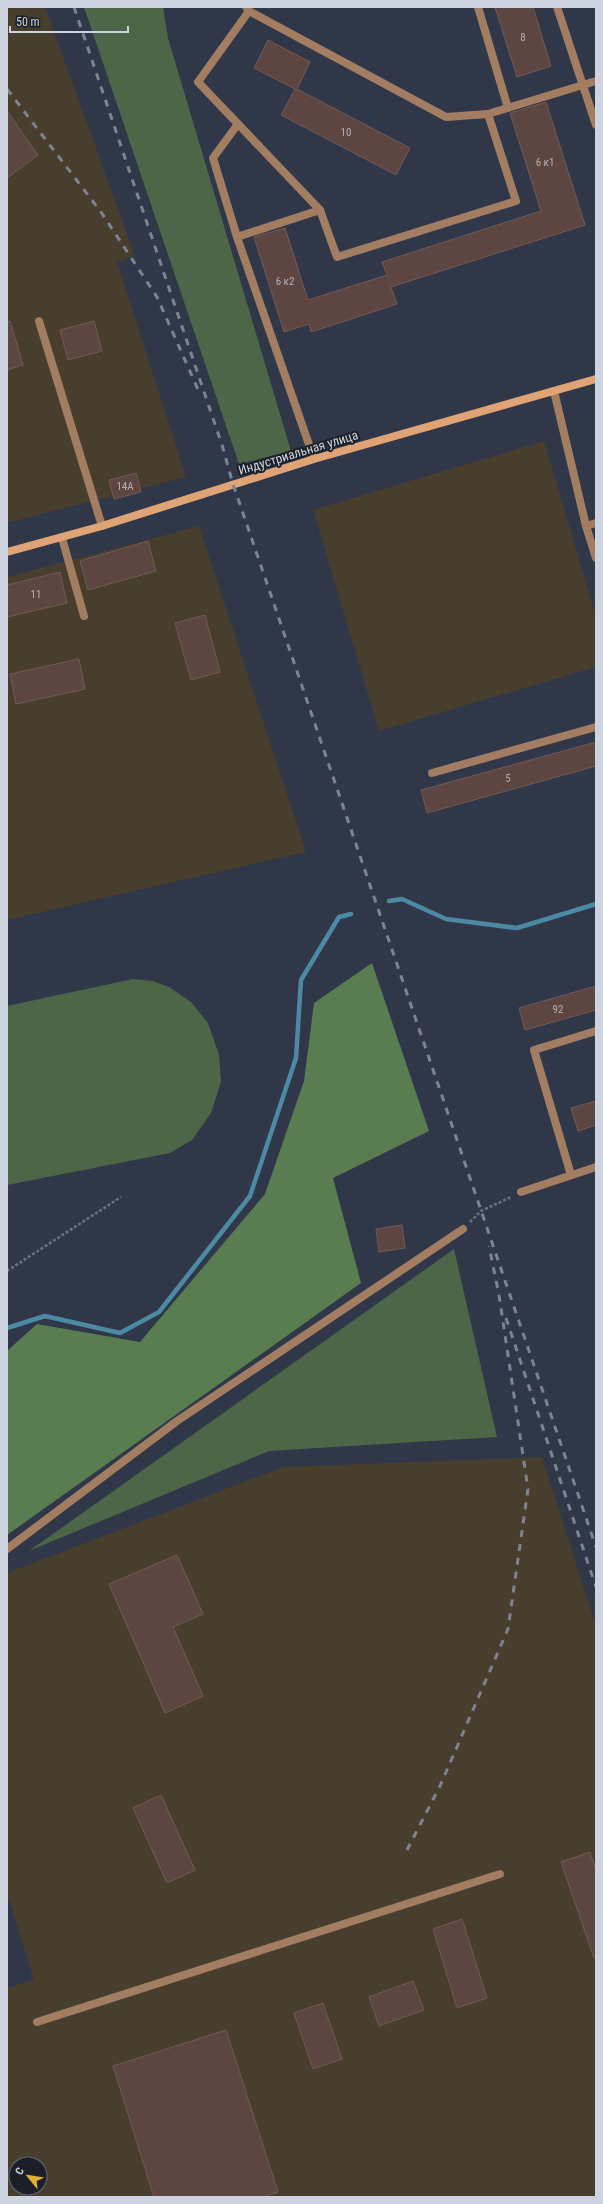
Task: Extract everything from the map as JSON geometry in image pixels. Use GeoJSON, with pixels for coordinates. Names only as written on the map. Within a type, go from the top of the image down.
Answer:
{"type":"FeatureCollection","features":[{"type":"Feature","properties":{"kind":"main road","name":"Индустриальная улица"},"geometry":{"type":"LineString","coordinates":[[7,552],[102,526],[314,459],[596,379]]}},
{"type":"Feature","properties":{"kind":"street"},"geometry":{"type":"LineString","coordinates":[[478,7],[508,108]]}},
{"type":"Feature","properties":{"kind":"street"},"geometry":{"type":"LineString","coordinates":[[557,7],[596,125]]}},
{"type":"Feature","properties":{"kind":"street"},"geometry":{"type":"LineString","coordinates":[[488,114],[516,201],[337,258],[320,210],[198,82],[247,9],[446,117],[488,114],[584,86],[596,81]]}},
{"type":"Feature","properties":{"kind":"street"},"geometry":{"type":"LineString","coordinates":[[238,124],[212,158],[237,238],[314,459]]}},
{"type":"Feature","properties":{"kind":"street"},"geometry":{"type":"LineString","coordinates":[[237,238],[320,210]]}},
{"type":"Feature","properties":{"kind":"street"},"geometry":{"type":"LineString","coordinates":[[39,321],[102,526]]}},
{"type":"Feature","properties":{"kind":"street"},"geometry":{"type":"LineString","coordinates":[[554,391],[586,526],[596,558]]}},
{"type":"Feature","properties":{"kind":"street"},"geometry":{"type":"LineString","coordinates":[[586,526],[596,523]]}},
{"type":"Feature","properties":{"kind":"street"},"geometry":{"type":"LineString","coordinates":[[62,538],[84,616]]}},
{"type":"Feature","properties":{"kind":"street"},"geometry":{"type":"LineString","coordinates":[[432,773],[596,727]]}},
{"type":"Feature","properties":{"kind":"street"},"geometry":{"type":"LineString","coordinates":[[571,1175],[534,1050],[596,1031]]}},
{"type":"Feature","properties":{"kind":"street"},"geometry":{"type":"LineString","coordinates":[[521,1192],[596,1167]]}},
{"type":"Feature","properties":{"kind":"street"},"geometry":{"type":"LineString","coordinates":[[7,1549],[177,1421],[462,1229]]}},
{"type":"Feature","properties":{"kind":"street"},"geometry":{"type":"LineString","coordinates":[[37,2022],[500,1874]]}},
{"type":"Feature","properties":{"kind":"path"},"geometry":{"type":"LineString","coordinates":[[462,1229],[481,1211],[521,1192]]}},
{"type":"Feature","properties":{"kind":"path"},"geometry":{"type":"LineString","coordinates":[[7,1271],[121,1197]]}},
{"type":"Feature","properties":{"kind":"shaded area"},"geometry":{"type":"Polygon","coordinates":[[[7,7],[45,7],[135,256],[117,262],[186,477],[7,523],[7,7]]]}},
{"type":"Feature","properties":{"kind":"shaded area"},"geometry":{"type":"Polygon","coordinates":[[[544,441],[596,616],[596,667],[379,731],[313,510],[544,441]]]}},
{"type":"Feature","properties":{"kind":"shaded area"},"geometry":{"type":"Polygon","coordinates":[[[199,526],[306,852],[7,920],[7,577],[199,526]]]}},
{"type":"Feature","properties":{"kind":"shaded area"},"geometry":{"type":"Polygon","coordinates":[[[542,1457],[596,1626],[596,2197],[7,2197],[7,1988],[34,1980],[7,1893],[7,1573],[283,1467],[542,1457]]]}},
{"type":"Feature","properties":{"kind":"green space"},"geometry":{"type":"Polygon","coordinates":[[[84,7],[163,7],[168,38],[291,451],[239,464],[84,7]]]}},
{"type":"Feature","properties":{"kind":"green space"},"geometry":{"type":"Polygon","coordinates":[[[372,963],[429,1131],[333,1178],[361,1283],[7,1535],[7,1351],[37,1324],[140,1342],[265,1194],[304,1081],[314,1003],[372,963]]]}},
{"type":"Feature","properties":{"kind":"green space"},"geometry":{"type":"Polygon","coordinates":[[[133,979],[153,981],[169,987],[191,1002],[208,1023],[219,1055],[221,1082],[211,1113],[192,1140],[170,1153],[7,1185],[7,1006],[133,979]]]}},
{"type":"Feature","properties":{"kind":"green space"},"geometry":{"type":"Polygon","coordinates":[[[454,1249],[497,1437],[269,1451],[29,1551],[454,1249]]]}},
{"type":"Feature","properties":{"kind":"building"},"geometry":{"type":"Polygon","coordinates":[[[495,7],[533,7],[551,66],[517,77],[495,7]]]}},
{"type":"Feature","properties":{"kind":"building"},"geometry":{"type":"Polygon","coordinates":[[[268,40],[310,62],[297,89],[410,148],[396,175],[281,115],[295,89],[254,68],[268,40]]]}},
{"type":"Feature","properties":{"kind":"building"},"geometry":{"type":"Polygon","coordinates":[[[546,102],[585,225],[391,287],[397,304],[311,332],[309,324],[284,332],[254,237],[285,228],[308,300],[387,275],[382,262],[541,211],[510,113],[546,102]]]}},
{"type":"Feature","properties":{"kind":"building"},"geometry":{"type":"Polygon","coordinates":[[[7,111],[38,155],[7,178],[7,111]]]}},
{"type":"Feature","properties":{"kind":"building"},"geometry":{"type":"Polygon","coordinates":[[[10,321],[23,365],[7,370],[7,322],[10,321]]]}},
{"type":"Feature","properties":{"kind":"building"},"geometry":{"type":"Polygon","coordinates":[[[94,321],[102,351],[68,360],[60,330],[94,321]]]}},
{"type":"Feature","properties":{"kind":"building"},"geometry":{"type":"Polygon","coordinates":[[[136,473],[141,492],[114,499],[109,480],[136,473]]]}},
{"type":"Feature","properties":{"kind":"building"},"geometry":{"type":"Polygon","coordinates":[[[148,541],[156,571],[88,590],[80,561],[148,541]]]}},
{"type":"Feature","properties":{"kind":"building"},"geometry":{"type":"Polygon","coordinates":[[[60,572],[67,603],[7,617],[7,585],[60,572]]]}},
{"type":"Feature","properties":{"kind":"building"},"geometry":{"type":"Polygon","coordinates":[[[205,615],[220,672],[191,680],[175,623],[205,615]]]}},
{"type":"Feature","properties":{"kind":"building"},"geometry":{"type":"Polygon","coordinates":[[[79,659],[85,689],[16,704],[10,674],[79,659]]]}},
{"type":"Feature","properties":{"kind":"building"},"geometry":{"type":"Polygon","coordinates":[[[596,742],[596,766],[427,813],[421,790],[596,742]]]}},
{"type":"Feature","properties":{"kind":"building"},"geometry":{"type":"Polygon","coordinates":[[[596,986],[596,1010],[525,1030],[519,1008],[596,986]]]}},
{"type":"Feature","properties":{"kind":"building"},"geometry":{"type":"Polygon","coordinates":[[[596,1101],[596,1125],[578,1131],[571,1108],[596,1101]]]}},
{"type":"Feature","properties":{"kind":"building"},"geometry":{"type":"Polygon","coordinates":[[[402,1225],[405,1248],[379,1252],[376,1229],[402,1225]]]}},
{"type":"Feature","properties":{"kind":"building"},"geometry":{"type":"Polygon","coordinates":[[[177,1555],[203,1614],[173,1627],[203,1696],[165,1713],[109,1584],[177,1555]]]}},
{"type":"Feature","properties":{"kind":"building"},"geometry":{"type":"Polygon","coordinates":[[[161,1795],[195,1870],[167,1883],[133,1808],[161,1795]]]}},
{"type":"Feature","properties":{"kind":"building"},"geometry":{"type":"Polygon","coordinates":[[[590,1852],[596,1870],[596,1958],[594,1958],[561,1862],[590,1852]]]}},
{"type":"Feature","properties":{"kind":"building"},"geometry":{"type":"Polygon","coordinates":[[[462,1919],[487,1998],[457,2008],[433,1929],[462,1919]]]}},
{"type":"Feature","properties":{"kind":"building"},"geometry":{"type":"Polygon","coordinates":[[[413,1981],[424,2010],[379,2026],[369,1997],[413,1981]]]}},
{"type":"Feature","properties":{"kind":"building"},"geometry":{"type":"Polygon","coordinates":[[[323,2003],[342,2059],[313,2069],[294,2013],[323,2003]]]}},
{"type":"Feature","properties":{"kind":"building"},"geometry":{"type":"Polygon","coordinates":[[[226,2030],[278,2192],[262,2197],[154,2197],[113,2066],[226,2030]]]}},
{"type":"Feature","properties":{"kind":"waterway"},"geometry":{"type":"LineString","coordinates":[[389,901],[402,899],[446,919],[517,928],[596,904]]}},
{"type":"Feature","properties":{"kind":"waterway"},"geometry":{"type":"LineString","coordinates":[[7,1328],[45,1316],[120,1333],[159,1312],[250,1196],[296,1058],[301,980],[339,917],[351,914]]}},
{"type":"Feature","properties":{"kind":"railway"},"geometry":{"type":"LineString","coordinates":[[74,7],[222,445],[233,484],[596,1547]]}},
{"type":"Feature","properties":{"kind":"railway"},"geometry":{"type":"LineString","coordinates":[[7,89],[101,212],[157,297],[200,394]]}},
{"type":"Feature","properties":{"kind":"railway"},"geometry":{"type":"LineString","coordinates":[[407,1850],[440,1786],[508,1629],[528,1489],[499,1295],[489,1246]]}},
{"type":"Feature","properties":{"kind":"railway"},"geometry":{"type":"LineString","coordinates":[[506,1318],[596,1587]]}}]}
